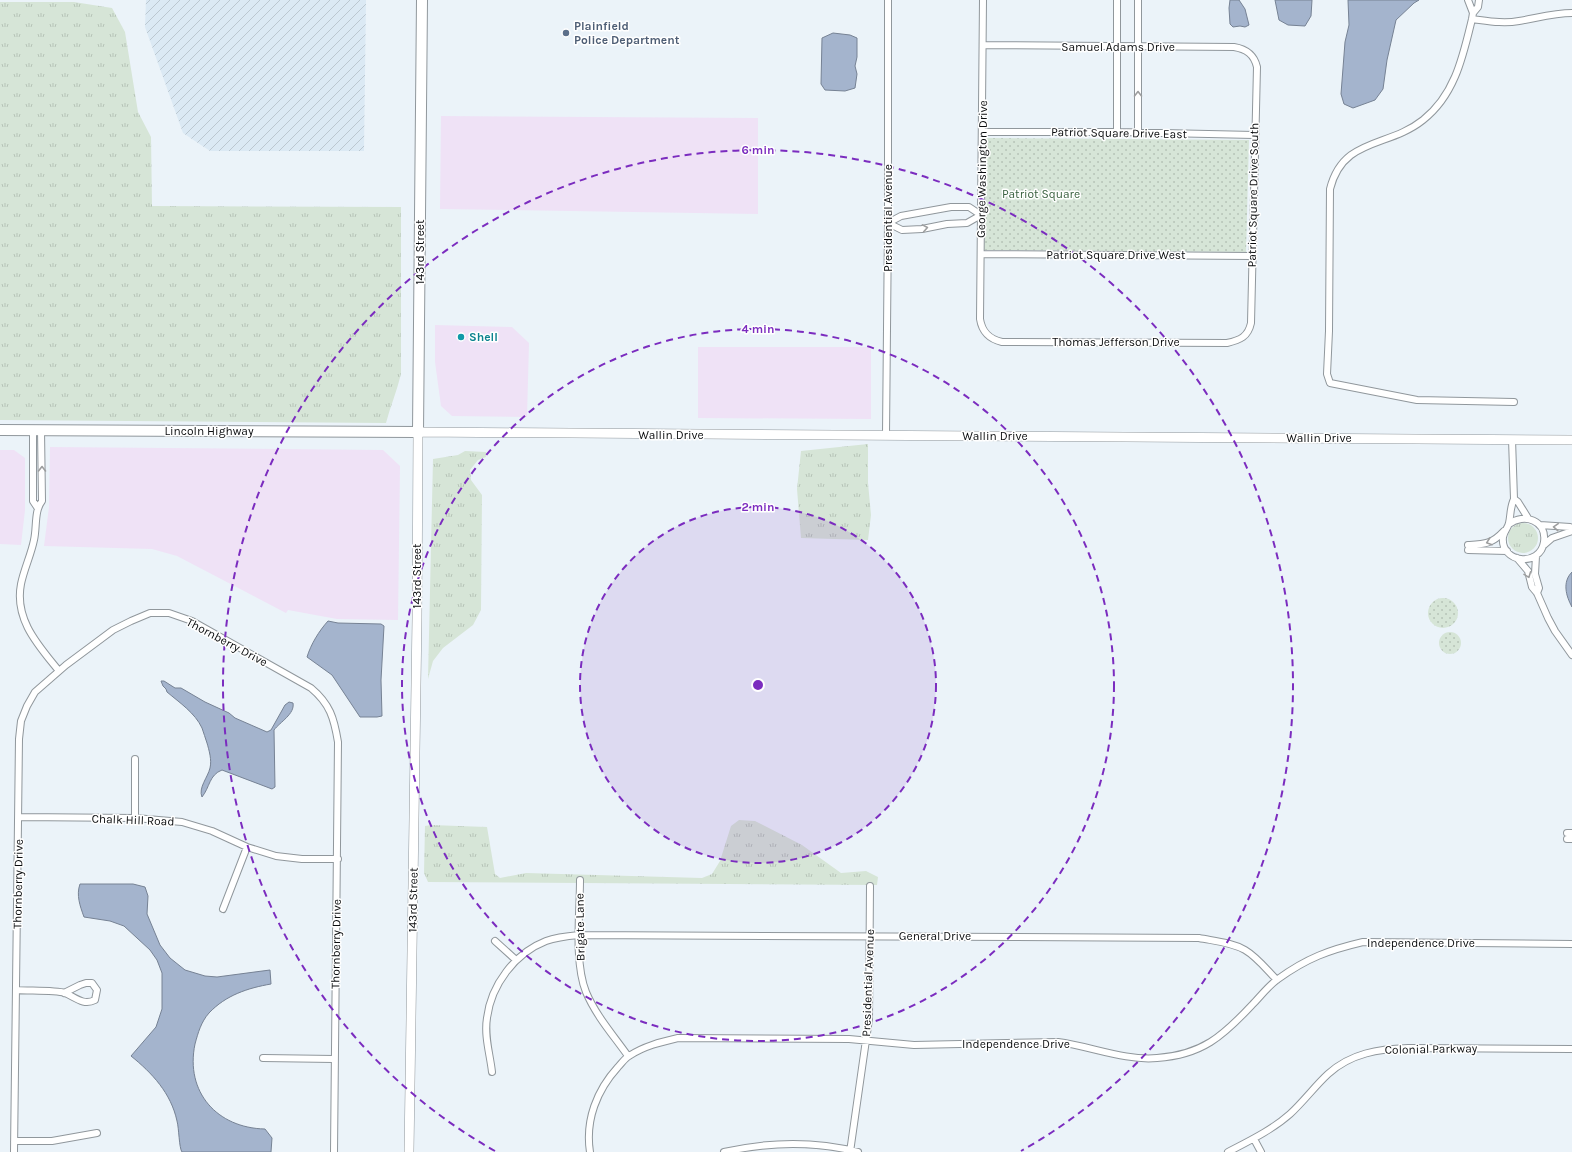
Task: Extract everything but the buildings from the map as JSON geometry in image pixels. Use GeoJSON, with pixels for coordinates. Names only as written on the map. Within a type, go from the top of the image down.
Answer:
{"type":"FeatureCollection","features":[{"type":"Feature","properties":{"kind":"main road","name":"143rd Street"},"geometry":{"type":"LineString","coordinates":[[409,1152],[417,596],[422,0]]}},
{"type":"Feature","properties":{"kind":"main road","name":"Lincoln Highway"},"geometry":{"type":"LineString","coordinates":[[0,430],[418,432]]}},
{"type":"Feature","properties":{"kind":"main road","name":"Wallin Drive"},"geometry":{"type":"LineString","coordinates":[[418,432],[1572,440]]}},
{"type":"Feature","properties":{"kind":"street","name":"Presidential Avenue"},"geometry":{"type":"LineString","coordinates":[[886,435],[888,0]]}},
{"type":"Feature","properties":{"kind":"street","name":"George Washington Drive"},"geometry":{"type":"LineString","coordinates":[[983,0],[983,132],[980,319],[982,327],[987,335]]}},
{"type":"Feature","properties":{"kind":"street"},"geometry":{"type":"LineString","coordinates":[[1117,0],[1117,132]]}},
{"type":"Feature","properties":{"kind":"street"},"geometry":{"type":"LineString","coordinates":[[1138,0],[1138,133]]}},
{"type":"Feature","properties":{"kind":"street"},"geometry":{"type":"LineString","coordinates":[[1468,0],[1472,16]]}},
{"type":"Feature","properties":{"kind":"street"},"geometry":{"type":"LineString","coordinates":[[1479,0],[1478,7],[1472,16],[1464,55],[1455,79],[1438,106],[1424,120],[1398,136],[1354,152],[1345,159],[1333,177],[1330,189],[1329,331],[1327,374],[1330,383],[1417,400],[1514,402]]}},
{"type":"Feature","properties":{"kind":"street"},"geometry":{"type":"LineString","coordinates":[[1472,16],[1485,21],[1510,22],[1554,14],[1572,13]]}},
{"type":"Feature","properties":{"kind":"street","name":"Samuel Adams Drive"},"geometry":{"type":"LineString","coordinates":[[983,45],[1234,47],[1244,49],[1251,54]]}},
{"type":"Feature","properties":{"kind":"street","name":"Patriot Square Drive South"},"geometry":{"type":"LineString","coordinates":[[1245,337],[1251,323],[1254,135],[1257,67],[1251,54]]}},
{"type":"Feature","properties":{"kind":"street","name":"Patriot Square Drive East"},"geometry":{"type":"LineString","coordinates":[[983,132],[1117,132],[1254,135]]}},
{"type":"Feature","properties":{"kind":"street"},"geometry":{"type":"LineString","coordinates":[[951,207],[969,207],[982,215],[968,223],[947,224],[922,229],[902,230],[888,224],[901,216],[951,207]]}},
{"type":"Feature","properties":{"kind":"street","name":"Patriot Square Drive West"},"geometry":{"type":"LineString","coordinates":[[981,254],[1252,256]]}},
{"type":"Feature","properties":{"kind":"street","name":"Thomas Jefferson Drive"},"geometry":{"type":"LineString","coordinates":[[987,335],[994,340],[1002,342],[1227,343],[1245,337]]}},
{"type":"Feature","properties":{"kind":"street"},"geometry":{"type":"LineString","coordinates":[[38,430],[42,501],[37,507],[35,536],[21,584],[20,606],[30,634],[59,671]]}},
{"type":"Feature","properties":{"kind":"street"},"geometry":{"type":"LineString","coordinates":[[1509,524],[1511,505],[1514,499],[1512,440]]}},
{"type":"Feature","properties":{"kind":"street"},"geometry":{"type":"LineString","coordinates":[[1514,499],[1518,502],[1528,518],[1540,525],[1572,528]]}},
{"type":"Feature","properties":{"kind":"street"},"geometry":{"type":"LineString","coordinates":[[1507,551],[1468,547],[1491,542],[1498,538],[1514,520],[1528,518]]}},
{"type":"Feature","properties":{"kind":"street"},"geometry":{"type":"LineString","coordinates":[[1516,558],[1523,560],[1530,559],[1541,551],[1545,538],[1540,525]]}},
{"type":"Feature","properties":{"kind":"street"},"geometry":{"type":"LineString","coordinates":[[1505,530],[1504,544],[1507,551],[1528,571],[1532,587],[1537,592],[1542,607],[1555,631],[1572,655]]}},
{"type":"Feature","properties":{"kind":"street"},"geometry":{"type":"LineString","coordinates":[[1544,545],[1552,538],[1572,531]]}},
{"type":"Feature","properties":{"kind":"street"},"geometry":{"type":"LineString","coordinates":[[1536,556],[1535,574],[1539,588],[1537,592]]}},
{"type":"Feature","properties":{"kind":"street","name":"Thornberry Drive"},"geometry":{"type":"LineString","coordinates":[[14,1152],[19,739],[21,721],[26,706],[35,692],[59,671],[113,630],[131,620],[150,613],[169,613],[192,621],[311,688],[322,697],[330,710],[335,723],[338,742],[338,860],[334,1059],[334,1152]]}},
{"type":"Feature","properties":{"kind":"street"},"geometry":{"type":"LineString","coordinates":[[135,759],[135,818]]}},
{"type":"Feature","properties":{"kind":"street","name":"Chalk Hill Road"},"geometry":{"type":"LineString","coordinates":[[19,817],[135,818],[182,822],[212,831],[247,847],[276,856],[302,859],[338,860]]}},
{"type":"Feature","properties":{"kind":"street"},"geometry":{"type":"LineString","coordinates":[[223,908],[247,847]]}},
{"type":"Feature","properties":{"kind":"street","name":"Brigate Lane"},"geometry":{"type":"LineString","coordinates":[[580,880],[579,935],[581,971],[586,991],[594,1008],[628,1056]]}},
{"type":"Feature","properties":{"kind":"street","name":"Presidential Avenue"},"geometry":{"type":"LineString","coordinates":[[850,1151],[867,1042],[869,1019],[870,886]]}},
{"type":"Feature","properties":{"kind":"street","name":"General Drive"},"geometry":{"type":"LineString","coordinates":[[492,1072],[486,1039],[487,1017],[492,996],[502,977],[516,960],[530,950],[545,942],[562,937],[579,935],[1199,938],[1225,942],[1245,950],[1260,962],[1277,980]]}},
{"type":"Feature","properties":{"kind":"street"},"geometry":{"type":"LineString","coordinates":[[495,941],[516,960]]}},
{"type":"Feature","properties":{"kind":"street","name":"Independence Drive"},"geometry":{"type":"LineString","coordinates":[[590,1152],[589,1127],[595,1101],[608,1078],[628,1056],[652,1044],[678,1038],[849,1039],[867,1042],[914,1045],[1058,1042],[1075,1044],[1128,1056],[1156,1058],[1182,1055],[1208,1044],[1229,1029],[1277,980],[1307,960],[1334,949],[1363,942],[1572,944]]}},
{"type":"Feature","properties":{"kind":"street"},"geometry":{"type":"LineString","coordinates":[[17,990],[64,993],[78,1000],[90,1002],[95,1000],[97,990],[92,983],[86,983],[64,993]]}},
{"type":"Feature","properties":{"kind":"street","name":"Colonial Parkway"},"geometry":{"type":"LineString","coordinates":[[1228,1152],[1254,1139],[1289,1114],[1329,1073],[1362,1053],[1385,1049],[1408,1048],[1572,1049]]}},
{"type":"Feature","properties":{"kind":"street"},"geometry":{"type":"LineString","coordinates":[[263,1058],[334,1059]]}},
{"type":"Feature","properties":{"kind":"street"},"geometry":{"type":"LineString","coordinates":[[14,1141],[52,1141],[97,1133]]}},
{"type":"Feature","properties":{"kind":"street"},"geometry":{"type":"LineString","coordinates":[[1254,1139],[1261,1152]]}},
{"type":"Feature","properties":{"kind":"street"},"geometry":{"type":"LineString","coordinates":[[724,1152],[753,1147],[790,1144],[818,1145],[858,1152]]}},
{"type":"Feature","properties":{"kind":"shaded area"},"geometry":{"type":"Polygon","coordinates":[[[146,0],[366,0],[364,151],[210,151],[183,133],[145,27],[146,0]]]}},
{"type":"Feature","properties":{"kind":"shaded area"},"geometry":{"type":"Polygon","coordinates":[[[441,116],[758,118],[758,214],[440,209],[441,116]]]}},
{"type":"Feature","properties":{"kind":"shaded area"},"geometry":{"type":"Polygon","coordinates":[[[435,325],[512,327],[529,343],[527,417],[452,416],[441,406],[435,362],[435,325]]]}},
{"type":"Feature","properties":{"kind":"shaded area"},"geometry":{"type":"Polygon","coordinates":[[[698,347],[871,347],[871,419],[698,418],[698,347]]]}},
{"type":"Feature","properties":{"kind":"shaded area"},"geometry":{"type":"Polygon","coordinates":[[[50,447],[383,450],[400,466],[398,620],[337,619],[288,610],[286,613],[177,556],[152,549],[44,546],[49,507],[50,447]]]}},
{"type":"Feature","properties":{"kind":"shaded area"},"geometry":{"type":"Polygon","coordinates":[[[0,450],[14,450],[25,458],[25,510],[21,545],[0,544],[0,450]]]}},
{"type":"Feature","properties":{"kind":"green space"},"geometry":{"type":"Polygon","coordinates":[[[0,2],[74,2],[112,8],[125,32],[138,112],[151,137],[152,206],[401,207],[401,374],[386,423],[0,420],[0,2]]]}},
{"type":"Feature","properties":{"kind":"green space","name":"Patriot Square"},"geometry":{"type":"Polygon","coordinates":[[[985,138],[1249,140],[1246,252],[984,250],[985,138]]]}},
{"type":"Feature","properties":{"kind":"green space"},"geometry":{"type":"Polygon","coordinates":[[[868,444],[868,483],[871,515],[868,540],[801,538],[797,489],[801,451],[868,444]]]}},
{"type":"Feature","properties":{"kind":"green space"},"geometry":{"type":"Polygon","coordinates":[[[465,451],[486,452],[486,457],[478,460],[470,470],[471,480],[482,495],[481,610],[473,625],[443,648],[433,661],[428,679],[433,459],[458,455],[465,451]]]}},
{"type":"Feature","properties":{"kind":"green space"},"geometry":{"type":"Polygon","coordinates":[[[1523,523],[1534,527],[1538,538],[1534,549],[1523,553],[1512,549],[1508,538],[1512,527],[1523,523]]]}},
{"type":"Feature","properties":{"kind":"green space"},"geometry":{"type":"Polygon","coordinates":[[[1443,598],[1454,602],[1458,613],[1454,624],[1443,628],[1432,624],[1428,613],[1432,602],[1443,598]]]}},
{"type":"Feature","properties":{"kind":"green space"},"geometry":{"type":"Polygon","coordinates":[[[1450,632],[1458,635],[1461,643],[1458,651],[1450,654],[1442,651],[1439,643],[1442,635],[1450,632]]]}},
{"type":"Feature","properties":{"kind":"green space"},"geometry":{"type":"Polygon","coordinates":[[[739,820],[755,821],[802,845],[841,873],[866,871],[878,877],[877,885],[428,882],[424,873],[425,826],[431,825],[487,827],[495,874],[500,878],[526,873],[702,878],[712,874],[720,861],[731,826],[739,820]]]}},
{"type":"Feature","properties":{"kind":"water"},"geometry":{"type":"Polygon","coordinates":[[[1230,0],[1239,0],[1245,9],[1249,25],[1245,27],[1233,27],[1230,24],[1230,0]]]}},
{"type":"Feature","properties":{"kind":"water"},"geometry":{"type":"Polygon","coordinates":[[[1275,0],[1312,0],[1311,16],[1305,26],[1288,25],[1279,20],[1275,0]]]}},
{"type":"Feature","properties":{"kind":"water"},"geometry":{"type":"Polygon","coordinates":[[[1348,0],[1419,0],[1396,20],[1387,60],[1383,89],[1375,100],[1353,108],[1344,104],[1341,94],[1345,42],[1349,25],[1348,0]]]}},
{"type":"Feature","properties":{"kind":"water"},"geometry":{"type":"Polygon","coordinates":[[[833,33],[850,35],[857,38],[857,57],[855,66],[857,74],[855,88],[845,91],[825,90],[821,84],[822,38],[833,33]]]}},
{"type":"Feature","properties":{"kind":"water"},"geometry":{"type":"Polygon","coordinates":[[[1572,572],[1572,607],[1568,598],[1566,585],[1572,572]]]}},
{"type":"Feature","properties":{"kind":"water"},"geometry":{"type":"Polygon","coordinates":[[[328,621],[338,623],[381,624],[384,626],[381,680],[382,716],[360,717],[332,675],[307,657],[321,629],[328,621]]]}},
{"type":"Feature","properties":{"kind":"water"},"geometry":{"type":"Polygon","coordinates":[[[161,681],[164,681],[175,688],[181,688],[205,702],[229,713],[235,718],[267,732],[271,730],[285,705],[289,702],[293,703],[292,711],[274,730],[275,787],[272,789],[222,770],[212,778],[202,797],[201,790],[211,762],[209,749],[203,730],[191,713],[167,692],[161,681]]]}},
{"type":"Feature","properties":{"kind":"water"},"geometry":{"type":"Polygon","coordinates":[[[80,884],[133,884],[145,887],[148,896],[147,914],[160,945],[170,958],[185,970],[205,976],[217,977],[270,970],[271,984],[238,993],[223,1001],[209,1013],[204,1020],[195,1044],[193,1061],[195,1077],[200,1092],[208,1104],[219,1114],[232,1122],[248,1127],[265,1129],[272,1138],[271,1152],[182,1152],[177,1121],[170,1101],[160,1084],[131,1056],[156,1027],[162,1009],[162,973],[157,960],[150,950],[124,926],[110,921],[84,917],[78,896],[80,884]]]}},
{"type":"Feature","properties":{"kind":"place","name":"Plainfield Police Department"},"geometry":{"type":"Point","coordinates":[566,33]}},
{"type":"Feature","properties":{"kind":"place","name":"Shell"},"geometry":{"type":"Point","coordinates":[461,337]}}]}
